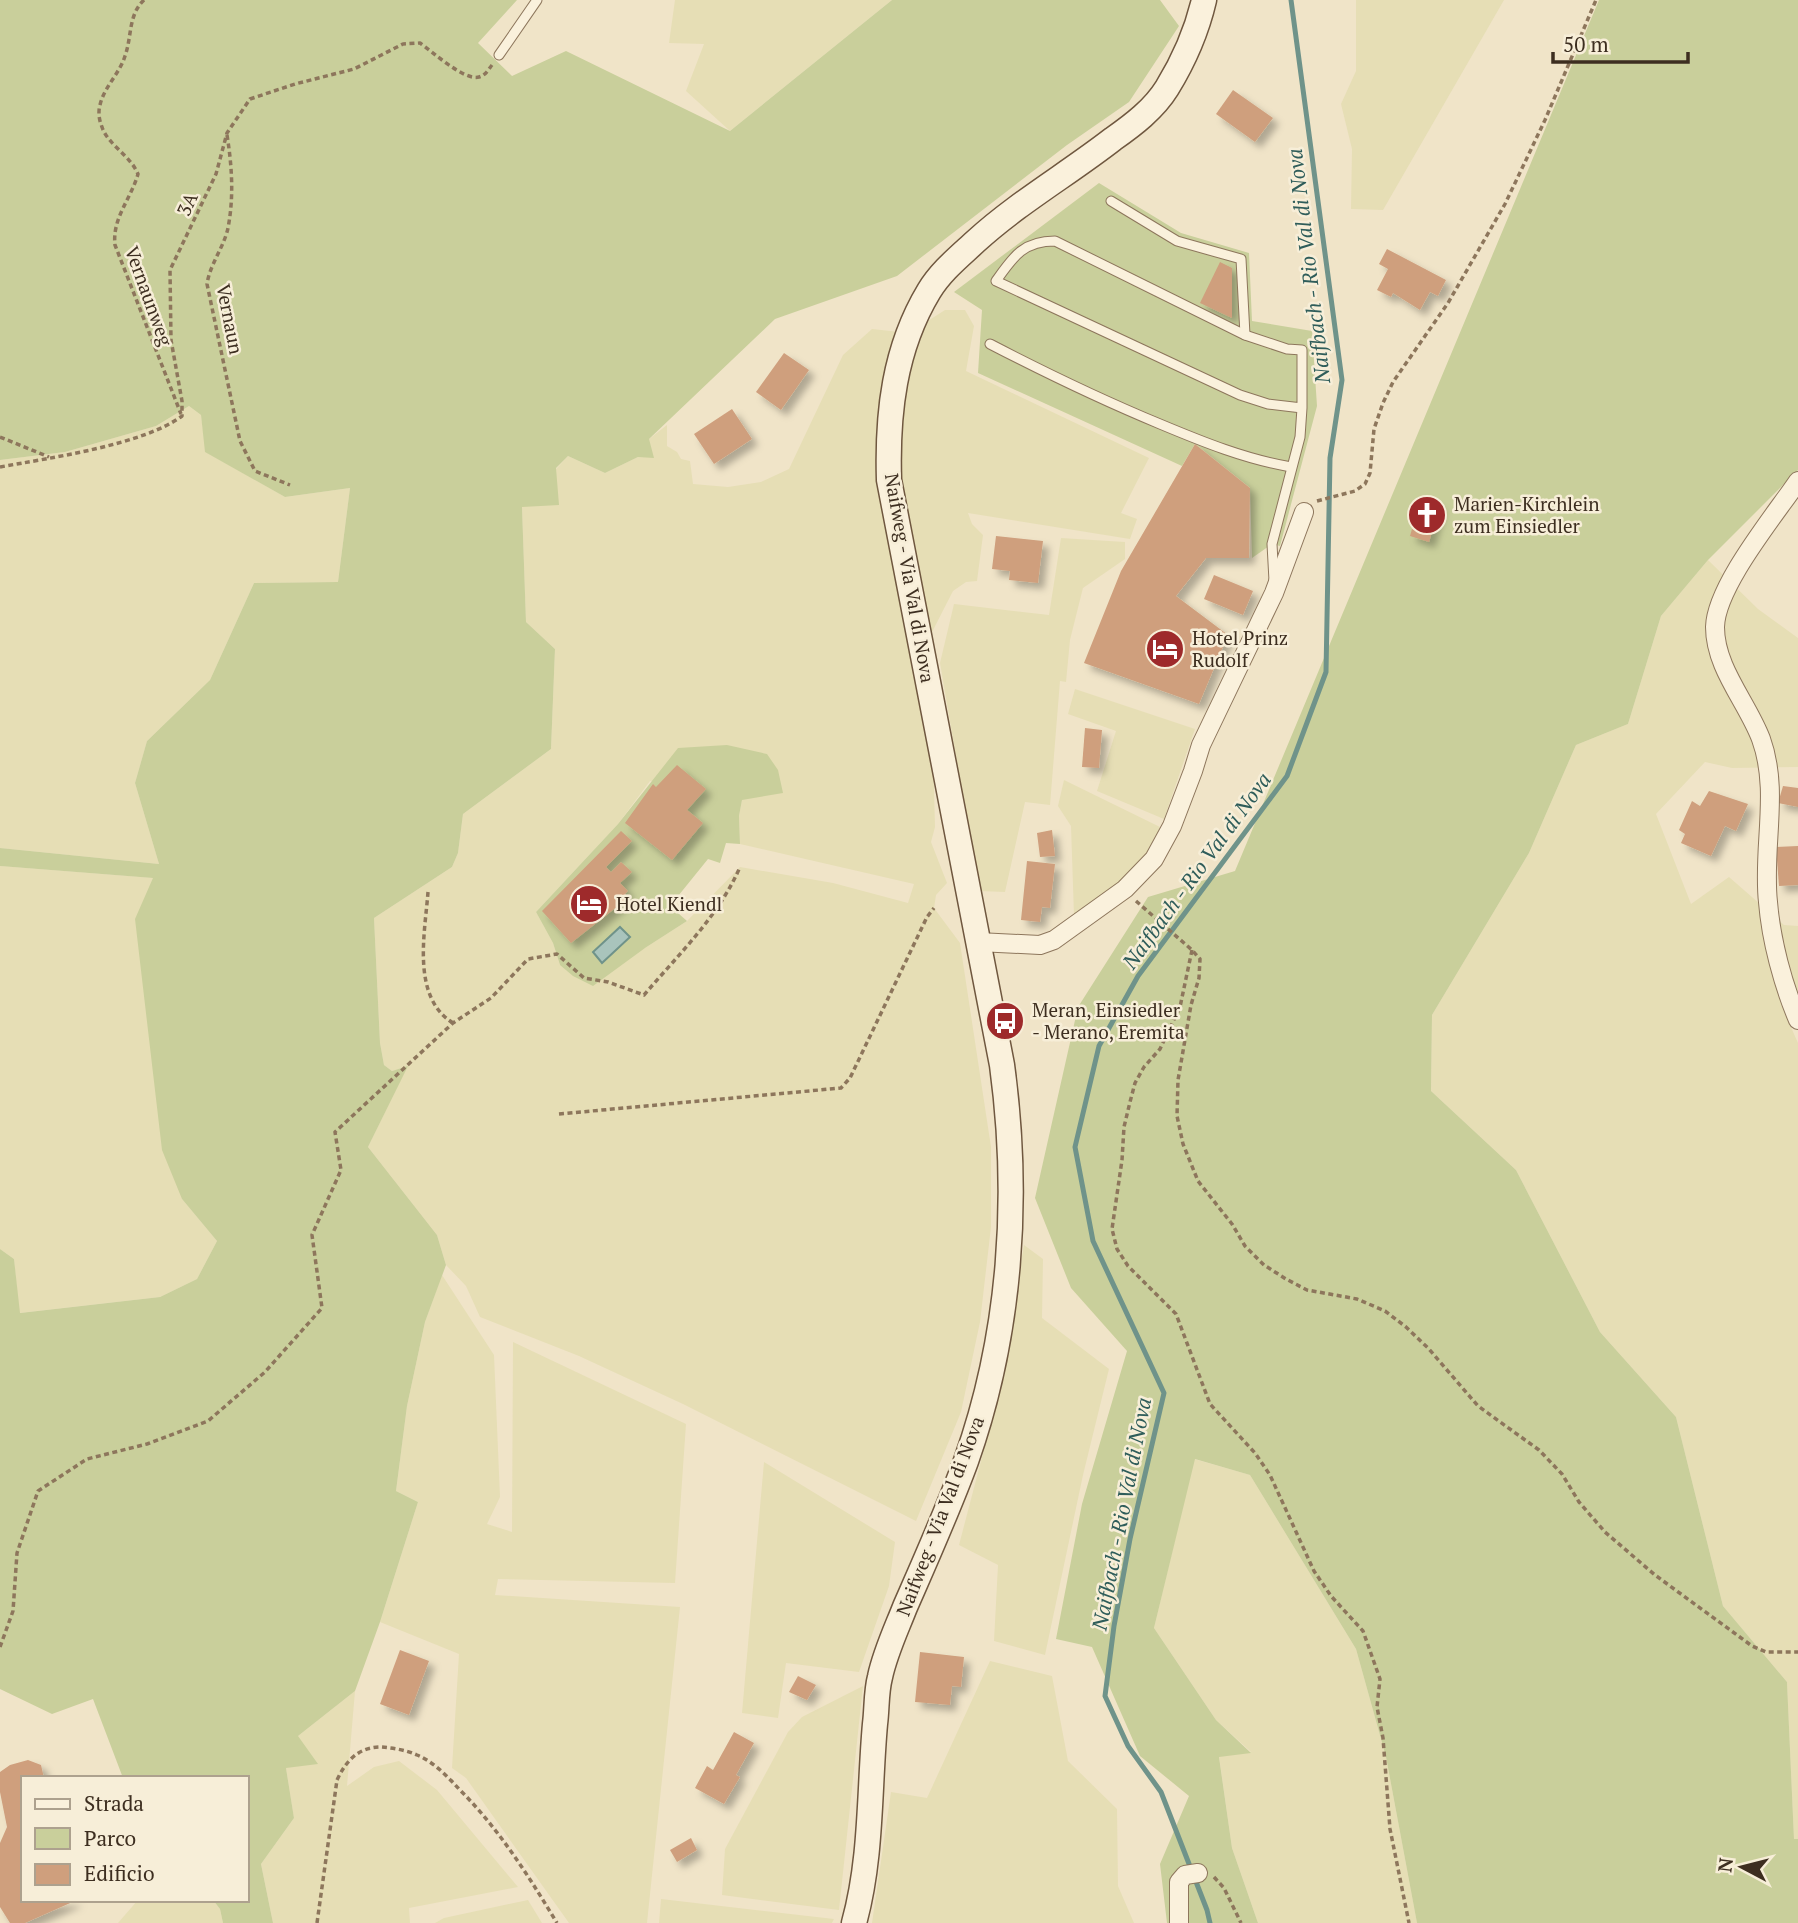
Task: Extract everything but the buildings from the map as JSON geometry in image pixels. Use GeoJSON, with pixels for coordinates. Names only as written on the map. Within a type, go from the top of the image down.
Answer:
{"type":"FeatureCollection","features":[{"type":"Feature","properties":{"kind":"main road","name":"Naifweg - Via Val di Nova"},"geometry":{"type":"LineString","coordinates":[[854,1923],[866,1870],[879,1678],[891,1640],[965,1462],[982,1412],[1001,1326],[1011,1240],[1012,1161],[1002,1065],[890,480],[888,435],[892,387],[902,352],[930,289],[948,267],[1002,218],[1141,119],[1167,89],[1198,22],[1204,0]]}},
{"type":"Feature","properties":{"kind":"street"},"geometry":{"type":"LineString","coordinates":[[1798,481],[1736,572],[1721,600],[1715,626],[1719,655],[1761,740],[1770,782],[1768,902],[1785,989],[1798,1020]]}},
{"type":"Feature","properties":{"kind":"street"},"geometry":{"type":"LineString","coordinates":[[978,942],[1040,945],[1054,940],[1125,889],[1154,859],[1172,826],[1194,771],[1200,745],[1274,593],[1311,506]]}},
{"type":"Feature","properties":{"kind":"street"},"geometry":{"type":"LineString","coordinates":[[1179,1923],[1177,1889],[1179,1882],[1192,1874]]}},
{"type":"Feature","properties":{"kind":"lane"},"geometry":{"type":"LineString","coordinates":[[499,55],[537,0]]}},
{"type":"Feature","properties":{"kind":"lane"},"geometry":{"type":"LineString","coordinates":[[1111,201],[1177,241],[1241,260],[1245,335]]}},
{"type":"Feature","properties":{"kind":"lane"},"geometry":{"type":"LineString","coordinates":[[1274,593],[1272,544],[1300,437],[1303,408],[1302,351],[1287,349],[1245,335],[1055,241],[1041,241],[1015,253],[996,281],[1240,396],[1268,404],[1303,408]]}},
{"type":"Feature","properties":{"kind":"lane"},"geometry":{"type":"LineString","coordinates":[[990,344],[1083,392],[1209,445],[1291,467]]}},
{"type":"Feature","properties":{"kind":"path","name":"Vernaunweg"},"geometry":{"type":"LineString","coordinates":[[144,0],[135,12],[125,57],[103,95],[99,106],[100,118],[102,130],[133,162],[138,174],[118,218],[114,233],[115,245],[182,416]]}},
{"type":"Feature","properties":{"kind":"path"},"geometry":{"type":"LineString","coordinates":[[1311,506],[1355,491],[1365,484],[1370,473],[1374,429],[1382,403],[1393,382],[1454,293],[1505,204],[1545,120],[1596,0]]}},
{"type":"Feature","properties":{"kind":"path","name":"3A"},"geometry":{"type":"LineString","coordinates":[[182,416],[182,401],[171,340],[170,270],[216,174],[227,133],[250,99],[354,69],[403,44],[420,43],[460,72],[473,77],[485,74],[499,55]]}},
{"type":"Feature","properties":{"kind":"path","name":"Vernaun"},"geometry":{"type":"LineString","coordinates":[[227,133],[233,172],[228,230],[209,273],[207,284],[240,441],[255,471],[290,485]]}},
{"type":"Feature","properties":{"kind":"path"},"geometry":{"type":"LineString","coordinates":[[0,467],[134,438],[167,427],[182,416]]}},
{"type":"Feature","properties":{"kind":"path"},"geometry":{"type":"LineString","coordinates":[[0,438],[50,458]]}},
{"type":"Feature","properties":{"kind":"path"},"geometry":{"type":"LineString","coordinates":[[0,1647],[13,1611],[17,1553],[38,1491],[87,1459],[147,1444],[208,1420],[265,1372],[323,1308],[312,1235],[341,1170],[335,1132],[453,1023],[491,998],[528,959],[557,954],[584,978],[608,982],[644,995],[714,913],[733,884],[740,867]]}},
{"type":"Feature","properties":{"kind":"path"},"geometry":{"type":"LineString","coordinates":[[428,892],[423,963],[430,994],[443,1016],[453,1023]]}},
{"type":"Feature","properties":{"kind":"path"},"geometry":{"type":"LineString","coordinates":[[559,1114],[841,1087],[850,1078],[927,917],[934,908]]}},
{"type":"Feature","properties":{"kind":"path"},"geometry":{"type":"LineString","coordinates":[[1147,912],[1200,960],[1199,978],[1191,1005],[1178,1080],[1177,1116],[1198,1181],[1232,1224],[1245,1247],[1264,1265],[1307,1290],[1357,1299],[1385,1311],[1428,1348],[1478,1406],[1539,1451],[1562,1474],[1579,1502],[1605,1532],[1655,1575],[1752,1646],[1766,1652],[1798,1652]]}},
{"type":"Feature","properties":{"kind":"path"},"geometry":{"type":"LineString","coordinates":[[1192,950],[1180,1007],[1160,1049],[1144,1067],[1135,1083],[1124,1127],[1112,1229],[1117,1249],[1128,1266],[1176,1314],[1210,1404],[1255,1453],[1270,1475],[1314,1570],[1331,1597],[1363,1632],[1380,1679],[1377,1707],[1383,1738],[1390,1829],[1409,1923]]}},
{"type":"Feature","properties":{"kind":"path"},"geometry":{"type":"LineString","coordinates":[[317,1923],[337,1780],[344,1764],[372,1747],[390,1748],[419,1756],[442,1772],[505,1840],[557,1923]]}},
{"type":"Feature","properties":{"kind":"path"},"geometry":{"type":"LineString","coordinates":[[1192,1874],[1208,1873],[1216,1879],[1224,1888],[1241,1923]]}},
{"type":"Feature","properties":{"kind":"shaded area"},"geometry":{"type":"Polygon","coordinates":[[[675,0],[892,0],[730,131],[686,91],[704,44],[669,43],[675,0]]]}},
{"type":"Feature","properties":{"kind":"shaded area"},"geometry":{"type":"Polygon","coordinates":[[[1356,0],[1504,0],[1383,210],[1351,209],[1352,149],[1341,104],[1356,71],[1356,0]]]}},
{"type":"Feature","properties":{"kind":"shaded area"},"geometry":{"type":"Polygon","coordinates":[[[945,310],[965,310],[974,326],[966,371],[1149,458],[1121,513],[1137,519],[1130,539],[968,513],[972,524],[983,535],[977,581],[966,582],[953,591],[930,636],[935,827],[931,842],[947,883],[936,895],[934,908],[960,943],[991,1147],[991,1227],[980,1322],[961,1412],[916,1521],[683,1404],[579,1356],[480,1317],[466,1286],[446,1265],[437,1235],[368,1147],[407,1067],[392,1071],[384,1065],[380,1043],[374,918],[452,867],[458,853],[463,814],[551,749],[555,649],[526,622],[522,506],[568,456],[605,473],[638,457],[649,439],[667,425],[667,446],[677,452],[681,459],[690,461],[693,484],[728,487],[761,482],[789,469],[843,355],[872,329],[909,333],[945,310]],[[650,781],[618,824],[536,912],[553,943],[560,965],[645,948],[687,921],[740,867],[833,883],[908,903],[914,884],[740,844],[739,816],[742,800],[650,781]]]}},
{"type":"Feature","properties":{"kind":"shaded area"},"geometry":{"type":"Polygon","coordinates":[[[189,406],[201,415],[206,452],[285,497],[350,488],[338,582],[254,583],[210,680],[147,741],[135,783],[159,864],[0,848],[0,460],[65,452],[156,426],[189,406]]]}},
{"type":"Feature","properties":{"kind":"shaded area"},"geometry":{"type":"Polygon","coordinates":[[[1061,538],[1125,542],[1125,559],[1083,588],[1070,640],[1066,682],[1060,681],[1050,805],[1025,802],[1005,892],[979,891],[940,663],[954,604],[1049,615],[1061,538]]]}},
{"type":"Feature","properties":{"kind":"shaded area"},"geometry":{"type":"Polygon","coordinates":[[[1708,560],[1758,609],[1798,638],[1798,767],[1732,768],[1705,762],[1656,814],[1691,904],[1729,877],[1784,925],[1798,926],[1798,1024],[1790,1025],[1798,1043],[1798,1839],[1794,1839],[1787,1682],[1723,1606],[1676,1417],[1600,1332],[1516,1170],[1431,1091],[1432,1015],[1529,853],[1576,745],[1628,724],[1661,616],[1708,560]]]}},
{"type":"Feature","properties":{"kind":"shaded area"},"geometry":{"type":"Polygon","coordinates":[[[1075,689],[1195,729],[1164,819],[1097,791],[1116,731],[1068,714],[1075,689]]]}},
{"type":"Feature","properties":{"kind":"shaded area"},"geometry":{"type":"Polygon","coordinates":[[[1064,780],[1160,827],[1144,862],[1110,893],[1074,916],[1071,826],[1058,806],[1064,780]]]}},
{"type":"Feature","properties":{"kind":"shaded area"},"geometry":{"type":"Polygon","coordinates":[[[0,866],[154,878],[182,1199],[217,1241],[197,1279],[160,1297],[19,1313],[14,1259],[0,1249],[0,866]]]}},
{"type":"Feature","properties":{"kind":"shaded area"},"geometry":{"type":"Polygon","coordinates":[[[1024,1245],[1043,1259],[1042,1318],[1109,1369],[1083,1475],[1045,1655],[994,1641],[998,1565],[959,1545],[998,1396],[1024,1245]]]}},
{"type":"Feature","properties":{"kind":"shaded area"},"geometry":{"type":"Polygon","coordinates":[[[442,1275],[494,1355],[500,1497],[487,1524],[512,1532],[513,1342],[686,1424],[675,1583],[498,1579],[495,1595],[680,1607],[647,1923],[569,1923],[466,1778],[452,1768],[459,1654],[380,1622],[418,1502],[396,1491],[407,1406],[425,1322],[442,1275]]]}},
{"type":"Feature","properties":{"kind":"shaded area"},"geometry":{"type":"Polygon","coordinates":[[[1194,1459],[1250,1475],[1356,1649],[1386,1757],[1417,1923],[1258,1923],[1232,1848],[1219,1756],[1251,1752],[1216,1720],[1154,1628],[1194,1459]]]}},
{"type":"Feature","properties":{"kind":"shaded area"},"geometry":{"type":"Polygon","coordinates":[[[764,1462],[895,1542],[889,1586],[859,1672],[786,1663],[778,1718],[742,1713],[764,1462]]]}},
{"type":"Feature","properties":{"kind":"shaded area"},"geometry":{"type":"Polygon","coordinates":[[[990,1661],[1052,1676],[1068,1761],[1117,1809],[1118,1886],[1134,1923],[872,1923],[891,1792],[927,1798],[990,1661]]]}},
{"type":"Feature","properties":{"kind":"shaded area"},"geometry":{"type":"Polygon","coordinates":[[[863,1686],[839,1910],[722,1895],[725,1849],[788,1732],[802,1717],[863,1686]]]}},
{"type":"Feature","properties":{"kind":"shaded area"},"geometry":{"type":"Polygon","coordinates":[[[355,1691],[347,1786],[374,1767],[399,1761],[437,1790],[518,1887],[409,1908],[410,1923],[273,1923],[261,1864],[294,1818],[286,1768],[298,1736],[355,1691]]]}},
{"type":"Feature","properties":{"kind":"shaded area"},"geometry":{"type":"Polygon","coordinates":[[[661,1899],[834,1919],[832,1923],[659,1923],[661,1899]]]}},
{"type":"Feature","properties":{"kind":"shaded area"},"geometry":{"type":"Polygon","coordinates":[[[528,1900],[542,1923],[435,1923],[444,1918],[528,1900]]]}},
{"type":"Feature","properties":{"kind":"shaded area"},"geometry":{"type":"Polygon","coordinates":[[[136,1902],[215,1902],[220,1909],[223,1923],[118,1923],[136,1902]]]}},
{"type":"Feature","properties":{"kind":"green space"},"geometry":{"type":"Polygon","coordinates":[[[0,0],[517,0],[478,43],[512,76],[566,51],[730,131],[892,0],[1160,0],[1179,26],[1129,102],[1067,145],[897,276],[775,319],[649,439],[654,458],[638,457],[605,473],[568,456],[556,468],[559,505],[522,507],[526,622],[555,649],[551,749],[463,814],[458,853],[452,867],[374,918],[380,1043],[384,1065],[392,1071],[408,1066],[368,1147],[437,1235],[446,1265],[425,1322],[407,1406],[396,1491],[418,1502],[355,1691],[298,1736],[318,1764],[286,1768],[294,1818],[261,1864],[273,1923],[223,1923],[220,1909],[215,1902],[248,1902],[248,1776],[122,1776],[93,1699],[52,1714],[0,1689],[0,1249],[14,1259],[20,1313],[160,1297],[197,1279],[217,1241],[182,1199],[162,1150],[135,919],[153,878],[0,866],[0,848],[159,864],[135,783],[147,741],[210,680],[254,583],[338,582],[350,488],[285,497],[205,452],[201,415],[189,406],[156,426],[65,452],[0,460],[0,0]]]}},
{"type":"Feature","properties":{"kind":"green space"},"geometry":{"type":"Polygon","coordinates":[[[1599,0],[1798,0],[1798,470],[1708,560],[1661,616],[1628,724],[1576,745],[1529,853],[1432,1015],[1431,1091],[1516,1170],[1600,1332],[1676,1417],[1723,1606],[1787,1682],[1794,1839],[1798,1839],[1798,1923],[1417,1923],[1386,1757],[1356,1649],[1250,1475],[1195,1459],[1154,1628],[1216,1720],[1251,1753],[1219,1757],[1232,1848],[1258,1923],[1167,1923],[1160,1864],[1189,1796],[1140,1756],[1092,1647],[1056,1639],[1082,1504],[1127,1351],[1071,1288],[1035,1198],[1078,1007],[1148,897],[1235,871],[1599,0]]]}},
{"type":"Feature","properties":{"kind":"green space"},"geometry":{"type":"Polygon","coordinates":[[[1099,183],[1181,233],[1249,253],[1252,321],[1312,331],[1317,406],[1280,546],[1272,544],[1252,558],[1250,488],[1195,444],[1182,466],[978,373],[982,310],[954,292],[1099,183]]]}},
{"type":"Feature","properties":{"kind":"green space"},"geometry":{"type":"Polygon","coordinates":[[[727,745],[767,754],[778,770],[783,793],[742,800],[739,816],[740,844],[726,843],[720,863],[708,859],[670,906],[687,921],[593,986],[573,976],[560,965],[553,943],[536,912],[618,824],[678,748],[727,745]]]}},
{"type":"Feature","properties":{"kind":"water"},"geometry":{"type":"Polygon","coordinates":[[[620,927],[630,937],[602,963],[593,952],[620,927]]]}},
{"type":"Feature","properties":{"kind":"waterway","name":"Naifbach - Rio Val di Nova"},"geometry":{"type":"LineString","coordinates":[[1210,1923],[1161,1792],[1128,1746],[1105,1696],[1114,1626],[1130,1539],[1164,1393],[1093,1241],[1075,1147],[1099,1046],[1138,976],[1287,776],[1326,672],[1330,458],[1342,380],[1291,0]]}},
{"type":"Feature","properties":{"kind":"place","name":"Marien-Kirchlein zum Einsiedler"},"geometry":{"type":"Point","coordinates":[1427,515]}},
{"type":"Feature","properties":{"kind":"place","name":"Hotel Prinz Rudolf"},"geometry":{"type":"Point","coordinates":[1165,649]}},
{"type":"Feature","properties":{"kind":"place","name":"Hotel Kiendl"},"geometry":{"type":"Point","coordinates":[589,904]}},
{"type":"Feature","properties":{"kind":"place","name":"Meran, Einsiedler - Merano, Eremita"},"geometry":{"type":"Point","coordinates":[1005,1021]}}]}
